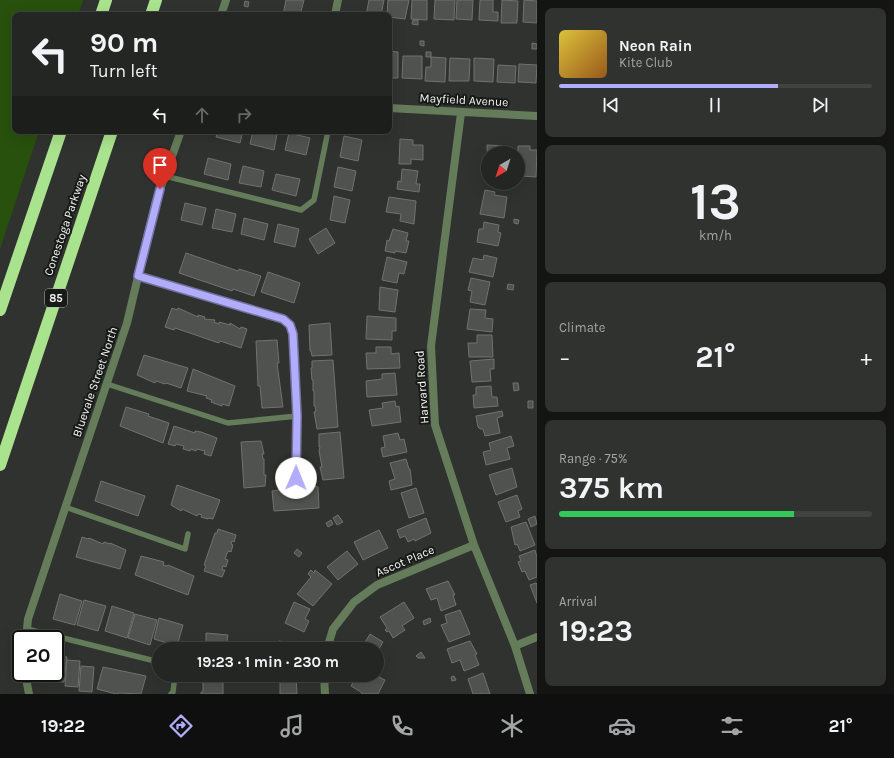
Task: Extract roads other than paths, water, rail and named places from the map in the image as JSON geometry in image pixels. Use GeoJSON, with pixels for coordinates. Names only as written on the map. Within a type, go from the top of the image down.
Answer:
{"type":"FeatureCollection","features":[{"type":"Feature","properties":{"kind":"highway"},"geometry":{"type":"LineString","coordinates":[[102,12],[106,0]]}},
{"type":"Feature","properties":{"kind":"highway"},"geometry":{"type":"LineString","coordinates":[[152,12],[156,0]]}},
{"type":"Feature","properties":{"kind":"highway"},"geometry":{"type":"LineString","coordinates":[[0,310],[60,134]]}},
{"type":"Feature","properties":{"kind":"highway","name":"Conestoga Parkway"},"geometry":{"type":"LineString","coordinates":[[0,465],[111,134]]}},
{"type":"Feature","properties":{"kind":"street"},"geometry":{"type":"LineString","coordinates":[[222,12],[226,0]]}},
{"type":"Feature","properties":{"kind":"street"},"geometry":{"type":"LineString","coordinates":[[336,12],[338,0]]}},
{"type":"Feature","properties":{"kind":"street","name":"Mayfield Avenue"},"geometry":{"type":"LineString","coordinates":[[392,108],[537,116]]}},
{"type":"Feature","properties":{"kind":"street","name":"Harvard Road"},"geometry":{"type":"LineString","coordinates":[[461,113],[431,346],[435,425],[474,545],[515,646],[530,694]]}},
{"type":"Feature","properties":{"kind":"street","name":"Bluevale Street North"},"geometry":{"type":"LineString","coordinates":[[27,629],[28,618],[127,323],[156,201],[180,134]]}},
{"type":"Feature","properties":{"kind":"street","name":"Ascot Place"},"geometry":{"type":"LineString","coordinates":[[329,642],[334,629],[354,602],[377,585],[474,545]]}},
{"type":"Feature","properties":{"kind":"street"},"geometry":{"type":"LineString","coordinates":[[515,646],[537,637]]}},
{"type":"Feature","properties":{"kind":"street"},"geometry":{"type":"LineString","coordinates":[[27,682],[29,694]]}},
{"type":"Feature","properties":{"kind":"street"},"geometry":{"type":"LineString","coordinates":[[324,682],[325,694]]}},
{"type":"Feature","properties":{"kind":"lane"},"geometry":{"type":"LineString","coordinates":[[165,176],[301,210],[314,200],[327,134]]}},
{"type":"Feature","properties":{"kind":"lane"},"geometry":{"type":"LineString","coordinates":[[138,276],[283,319],[290,325],[293,334],[297,416],[296,478]]}},
{"type":"Feature","properties":{"kind":"lane"},"geometry":{"type":"LineString","coordinates":[[107,384],[228,423],[297,416]]}},
{"type":"Feature","properties":{"kind":"lane"},"geometry":{"type":"LineString","coordinates":[[65,507],[185,550],[188,534]]}},
{"type":"Feature","properties":{"kind":"lane"},"geometry":{"type":"LineString","coordinates":[[27,629],[152,660]]}},
{"type":"Feature","properties":{"kind":"lane"},"geometry":{"type":"LineString","coordinates":[[171,694],[173,692],[174,682]]}}]}
